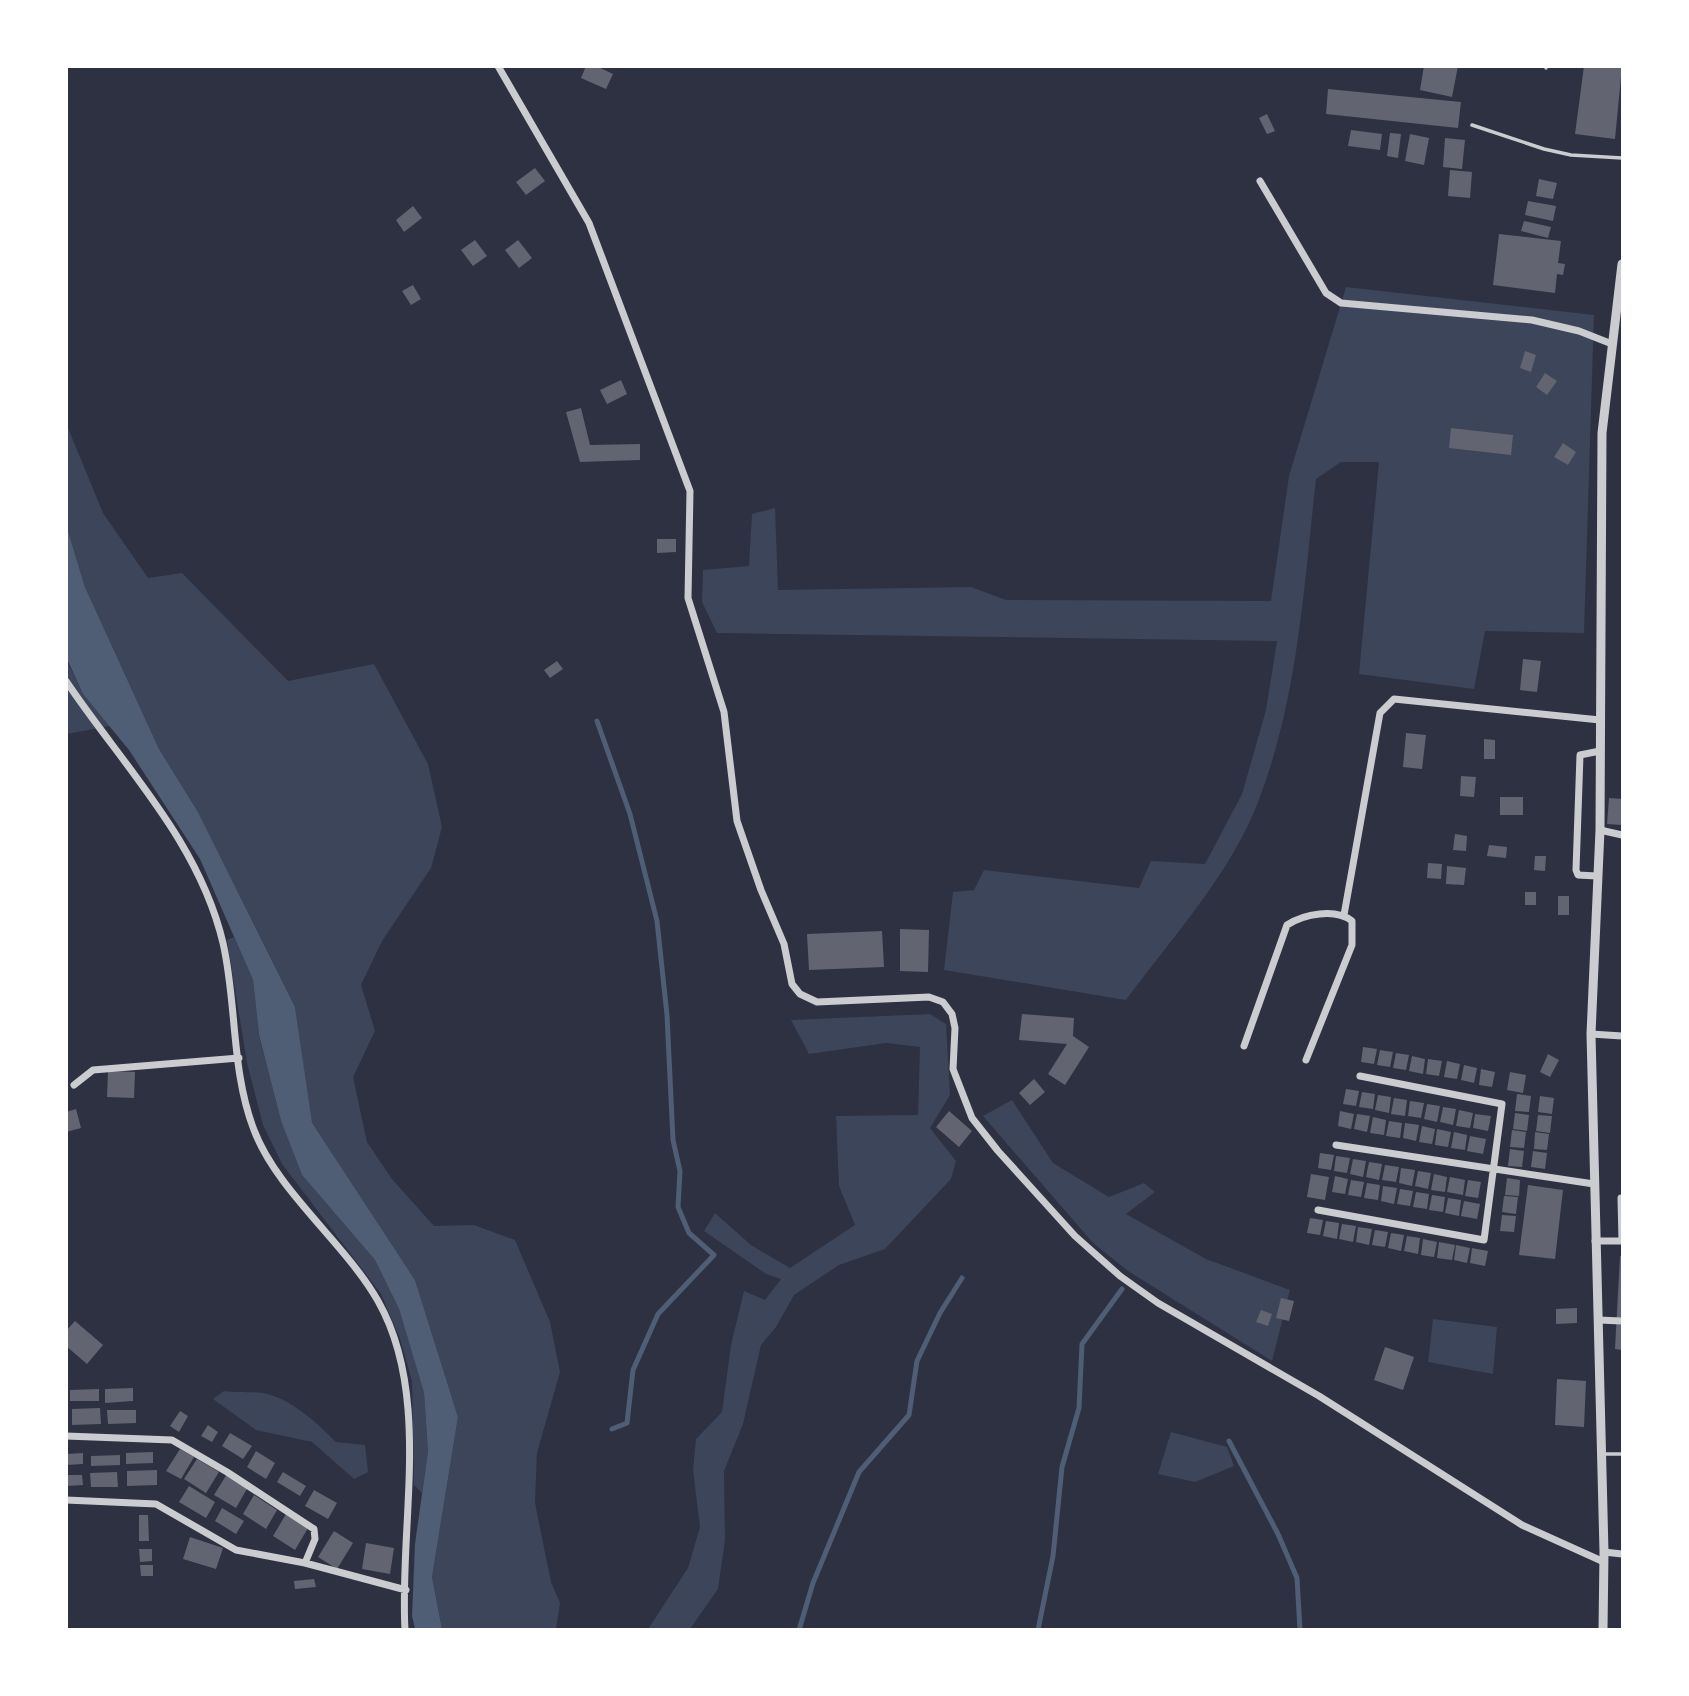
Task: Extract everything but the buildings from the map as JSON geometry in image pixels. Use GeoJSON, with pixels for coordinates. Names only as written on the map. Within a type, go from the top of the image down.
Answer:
{"type":"FeatureCollection","features":[{"type":"Feature","properties":{"kind":"street"},"geometry":{"type":"LineString","coordinates":[[498,66],[589,223],[690,491],[688,598],[724,712],[733,797],[740,831],[780,933],[787,972],[796,989],[817,1002],[929,997],[943,1002],[954,1018],[953,1069],[972,1118],[1075,1236],[1120,1276],[1158,1303],[1319,1395],[1521,1525],[1604,1557],[1622,1554]]}},
{"type":"Feature","properties":{"kind":"street"},"geometry":{"type":"LineString","coordinates":[[1260,181],[1326,293],[1340,303],[1532,320],[1579,331],[1612,344]]}},
{"type":"Feature","properties":{"kind":"street"},"geometry":{"type":"LineString","coordinates":[[1603,1629],[1604,1557],[1591,1034],[1600,830],[1602,433],[1622,264]]}},
{"type":"Feature","properties":{"kind":"street"},"geometry":{"type":"LineString","coordinates":[[66,681],[162,813],[199,874],[222,941],[248,1112],[261,1147],[368,1285],[396,1341],[407,1406],[405,1629]]}},
{"type":"Feature","properties":{"kind":"street"},"geometry":{"type":"LineString","coordinates":[[1344,915],[1380,713],[1394,699],[1501,707],[1600,720]]}},
{"type":"Feature","properties":{"kind":"street"},"geometry":{"type":"LineString","coordinates":[[1597,876],[1577,875],[1576,870],[1580,755],[1600,751]]}},
{"type":"Feature","properties":{"kind":"street"},"geometry":{"type":"LineString","coordinates":[[1600,830],[1622,835]]}},
{"type":"Feature","properties":{"kind":"street"},"geometry":{"type":"LineString","coordinates":[[1244,1046],[1287,925],[1299,917],[1344,915],[1352,921],[1352,945],[1306,1060]]}},
{"type":"Feature","properties":{"kind":"street"},"geometry":{"type":"LineString","coordinates":[[1591,1034],[1622,1036]]}},
{"type":"Feature","properties":{"kind":"street"},"geometry":{"type":"LineString","coordinates":[[74,1085],[93,1070],[239,1058]]}},
{"type":"Feature","properties":{"kind":"street"},"geometry":{"type":"LineString","coordinates":[[1318,1210],[1484,1240],[1502,1104],[1360,1076]]}},
{"type":"Feature","properties":{"kind":"street"},"geometry":{"type":"LineString","coordinates":[[1336,1145],[1594,1184]]}},
{"type":"Feature","properties":{"kind":"street"},"geometry":{"type":"LineString","coordinates":[[1595,1241],[1622,1241],[1621,1198]]}},
{"type":"Feature","properties":{"kind":"street"},"geometry":{"type":"LineString","coordinates":[[1598,1320],[1622,1321]]}},
{"type":"Feature","properties":{"kind":"street"},"geometry":{"type":"LineString","coordinates":[[66,1436],[172,1440],[314,1529],[315,1539],[305,1563]]}},
{"type":"Feature","properties":{"kind":"street"},"geometry":{"type":"LineString","coordinates":[[66,1500],[156,1504],[226,1547],[305,1563],[406,1590]]}},
{"type":"Feature","properties":{"kind":"lane"},"geometry":{"type":"LineString","coordinates":[[1472,125],[1570,155],[1622,158]]}},
{"type":"Feature","properties":{"kind":"lane"},"geometry":{"type":"LineString","coordinates":[[1601,1454],[1622,1454]]}},
{"type":"Feature","properties":{"kind":"shaded area"},"geometry":{"type":"Polygon","coordinates":[[[1346,287],[1594,315],[1584,633],[1485,631],[1474,689],[1359,674],[1379,462],[1341,462],[1316,479],[1291,680],[1273,759],[1260,797],[1218,877],[1126,1000],[944,970],[953,892],[974,890],[984,870],[1139,888],[1151,861],[1205,864],[1242,794],[1266,710],[1277,641],[717,633],[702,602],[703,570],[749,566],[752,514],[775,508],[778,590],[971,587],[1006,600],[1271,601],[1289,476],[1346,287]]]}},
{"type":"Feature","properties":{"kind":"shaded area"},"geometry":{"type":"Polygon","coordinates":[[[66,423],[103,513],[148,578],[182,573],[288,681],[374,664],[428,764],[442,827],[431,868],[382,941],[361,985],[375,1031],[353,1077],[367,1142],[392,1179],[434,1226],[474,1225],[515,1240],[550,1322],[560,1372],[537,1453],[535,1503],[551,1582],[560,1603],[556,1629],[442,1629],[432,1577],[458,1417],[415,1280],[311,1123],[295,1007],[198,812],[159,749],[85,587],[67,528],[66,423]]]}},
{"type":"Feature","properties":{"kind":"shaded area"},"geometry":{"type":"Polygon","coordinates":[[[67,528],[85,587],[159,749],[198,812],[295,1007],[312,1123],[415,1280],[458,1417],[432,1577],[442,1629],[415,1629],[412,1616],[415,1544],[428,1451],[424,1393],[399,1309],[375,1260],[302,1175],[281,1121],[259,1035],[253,980],[200,859],[129,750],[83,694],[67,659],[67,528]]]}},
{"type":"Feature","properties":{"kind":"shaded area"},"geometry":{"type":"Polygon","coordinates":[[[66,659],[83,694],[110,726],[67,734],[66,659]]]}},
{"type":"Feature","properties":{"kind":"shaded area"},"geometry":{"type":"Polygon","coordinates":[[[234,937],[253,980],[259,1036],[281,1121],[302,1175],[375,1260],[399,1309],[424,1393],[428,1451],[422,1493],[414,1485],[412,1381],[400,1339],[381,1294],[282,1164],[263,1125],[247,1063],[227,940],[234,937]]]}},
{"type":"Feature","properties":{"kind":"shaded area"},"geometry":{"type":"Polygon","coordinates":[[[930,1014],[946,1024],[950,1095],[930,1128],[956,1161],[951,1179],[885,1249],[839,1265],[794,1295],[776,1327],[761,1345],[743,1424],[724,1471],[725,1540],[718,1589],[690,1629],[648,1629],[688,1568],[700,1527],[693,1470],[696,1439],[722,1412],[731,1345],[744,1291],[765,1300],[781,1279],[766,1274],[704,1231],[715,1213],[751,1245],[790,1268],[855,1225],[839,1186],[836,1116],[918,1115],[920,1047],[886,1043],[809,1054],[791,1020],[930,1014]]]}},
{"type":"Feature","properties":{"kind":"shaded area"},"geometry":{"type":"Polygon","coordinates":[[[1012,1100],[1053,1163],[1109,1197],[1144,1183],[1155,1192],[1126,1214],[1206,1259],[1290,1290],[1272,1361],[1128,1271],[1093,1243],[983,1116],[1012,1100]]]}},
{"type":"Feature","properties":{"kind":"shaded area"},"geometry":{"type":"Polygon","coordinates":[[[1433,1319],[1497,1327],[1493,1374],[1428,1362],[1433,1319]]]}},
{"type":"Feature","properties":{"kind":"shaded area"},"geometry":{"type":"Polygon","coordinates":[[[224,1391],[263,1393],[278,1398],[305,1414],[336,1442],[365,1445],[368,1472],[354,1479],[312,1442],[256,1430],[213,1399],[224,1391]]]}},
{"type":"Feature","properties":{"kind":"shaded area"},"geometry":{"type":"Polygon","coordinates":[[[1171,1432],[1227,1447],[1234,1466],[1195,1482],[1158,1474],[1171,1432]]]}},
{"type":"Feature","properties":{"kind":"waterway"},"geometry":{"type":"LineString","coordinates":[[597,721],[630,814],[657,921],[667,1015],[673,1140],[680,1171],[678,1207],[689,1233],[714,1255],[658,1314],[633,1370],[627,1423],[612,1429]]}},
{"type":"Feature","properties":{"kind":"waterway"},"geometry":{"type":"LineString","coordinates":[[799,1630],[813,1583],[859,1472],[909,1415],[917,1361],[940,1313],[962,1278]]}},
{"type":"Feature","properties":{"kind":"waterway"},"geometry":{"type":"LineString","coordinates":[[1038,1630],[1053,1556],[1062,1467],[1079,1408],[1082,1344],[1122,1289]]}},
{"type":"Feature","properties":{"kind":"waterway"},"geometry":{"type":"LineString","coordinates":[[1229,1441],[1278,1534],[1297,1578],[1300,1630]]}}]}
